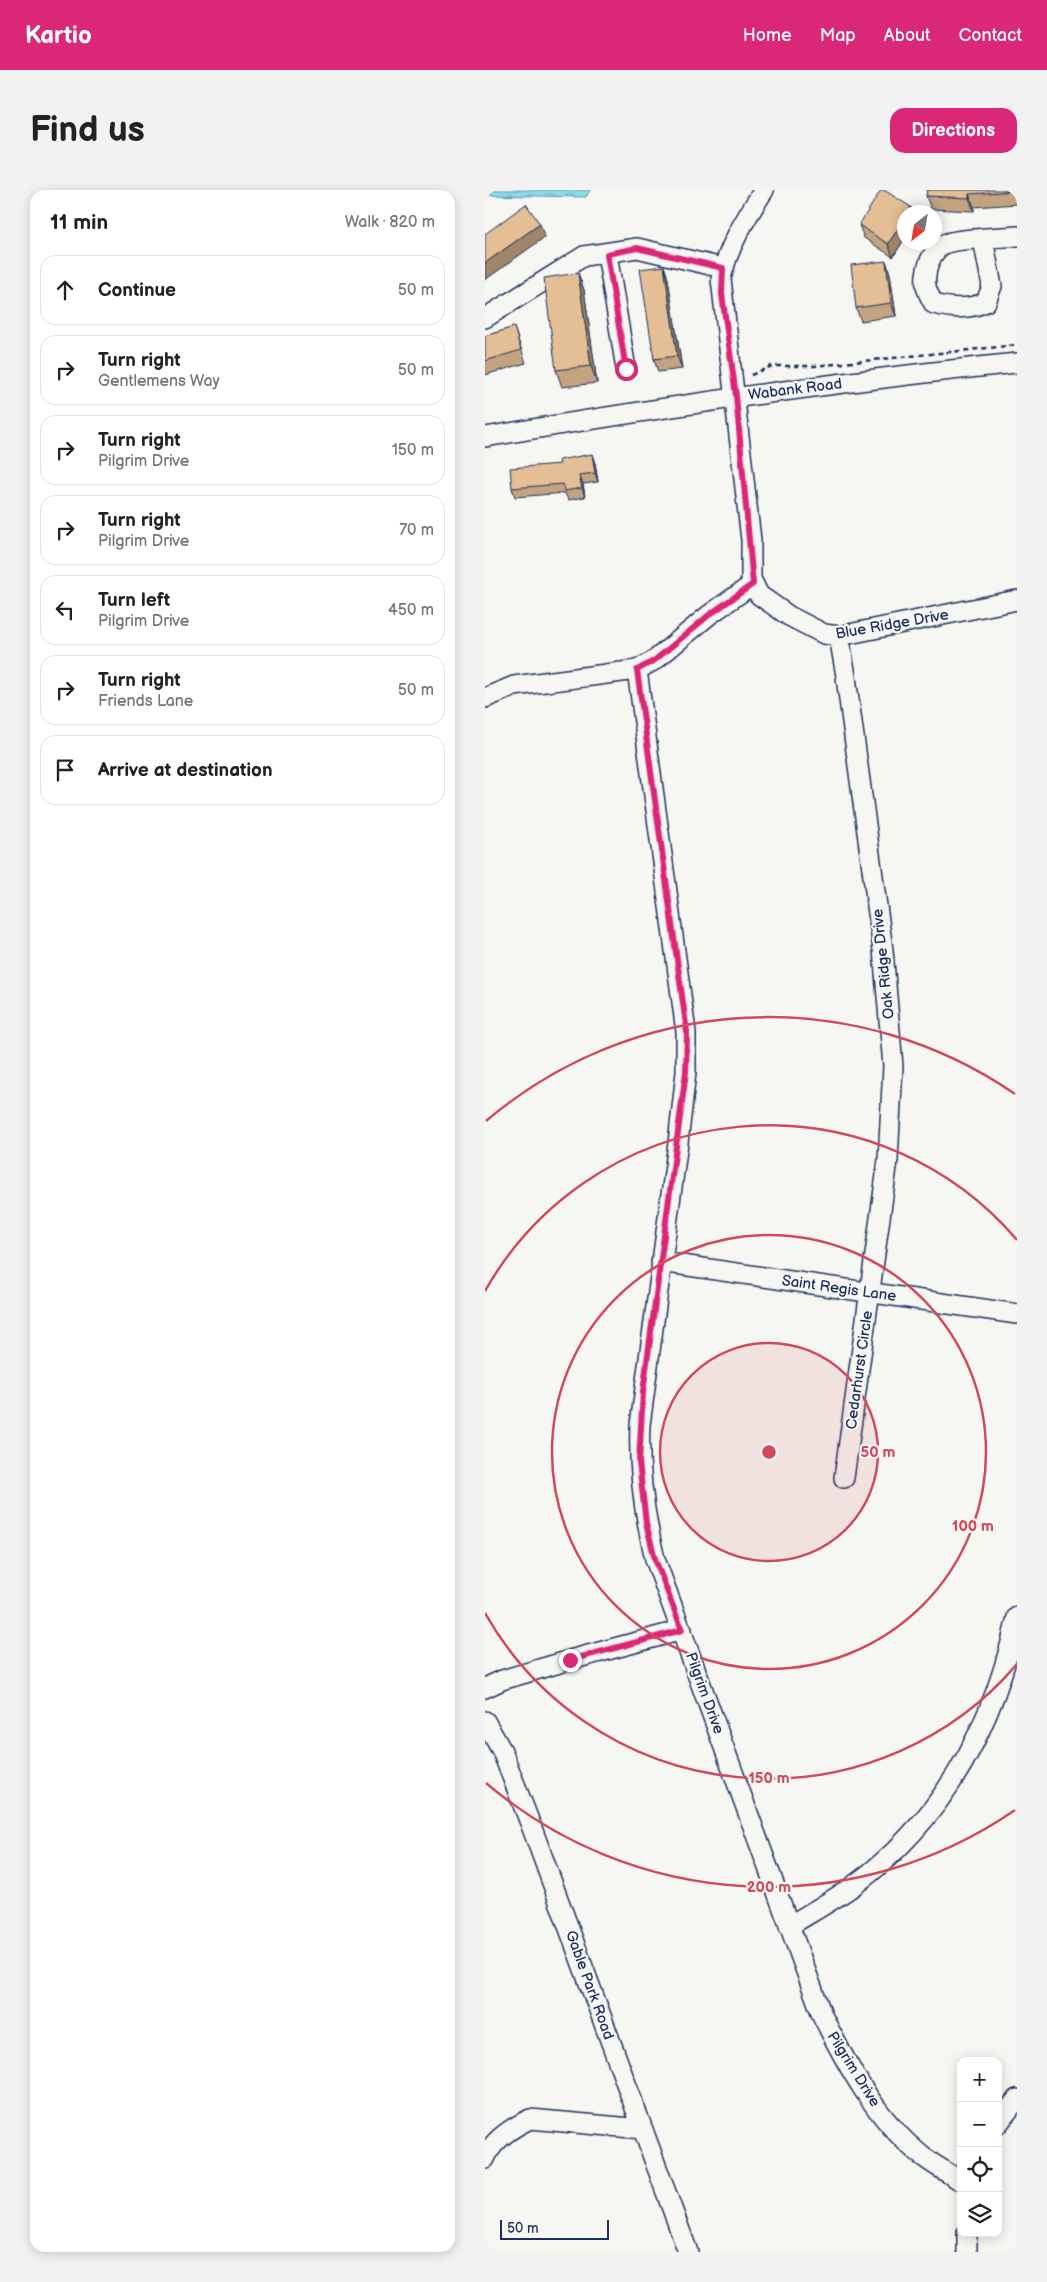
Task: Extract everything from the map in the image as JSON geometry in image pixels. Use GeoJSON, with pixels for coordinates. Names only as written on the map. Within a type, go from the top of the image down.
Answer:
{"type":"FeatureCollection","features":[{"type":"Feature","properties":{"kind":"street"},"geometry":{"type":"LineString","coordinates":[[485,698],[514,686],[637,670],[655,660],[709,615],[753,584],[736,396],[722,294],[723,268],[743,223],[764,190]]}},
{"type":"Feature","properties":{"kind":"street"},"geometry":{"type":"LineString","coordinates":[[983,239],[1017,236]]}},
{"type":"Feature","properties":{"kind":"street"},"geometry":{"type":"LineString","coordinates":[[485,318],[585,256],[637,248],[723,268]]}},
{"type":"Feature","properties":{"kind":"street"},"geometry":{"type":"LineString","coordinates":[[607,254],[626,369]]}},
{"type":"Feature","properties":{"kind":"street","name":"Wabank Road"},"geometry":{"type":"LineString","coordinates":[[485,437],[736,396],[892,376],[1017,363]]}},
{"type":"Feature","properties":{"kind":"street","name":"Blue Ridge Drive"},"geometry":{"type":"LineString","coordinates":[[753,584],[759,595],[789,616],[824,634],[839,636],[1017,600]]}},
{"type":"Feature","properties":{"kind":"street","name":"Oak Ridge Drive"},"geometry":{"type":"LineString","coordinates":[[839,636],[883,950],[893,1066],[888,1160],[870,1293]]}},
{"type":"Feature","properties":{"kind":"street","name":"Pilgrim Drive"},"geometry":{"type":"LineString","coordinates":[[637,670],[687,1032],[686,1072],[643,1392],[639,1462],[646,1523],[682,1630],[822,2015],[859,2081],[896,2131],[922,2156],[957,2178]]}},
{"type":"Feature","properties":{"kind":"street","name":"Saint Regis Lane"},"geometry":{"type":"LineString","coordinates":[[661,1262],[1017,1314]]}},
{"type":"Feature","properties":{"kind":"street","name":"Cedarhurst Circle"},"geometry":{"type":"LineString","coordinates":[[844,1478],[870,1293]]}},
{"type":"Feature","properties":{"kind":"street"},"geometry":{"type":"LineString","coordinates":[[789,1926],[853,1886],[911,1833],[939,1800],[973,1746],[989,1714],[1001,1680],[1017,1617]]}},
{"type":"Feature","properties":{"kind":"street"},"geometry":{"type":"LineString","coordinates":[[485,1688],[502,1680],[682,1630]]}},
{"type":"Feature","properties":{"kind":"street","name":"Gable Park Road"},"geometry":{"type":"LineString","coordinates":[[485,1721],[502,1752],[532,1828],[688,2252]]}},
{"type":"Feature","properties":{"kind":"street"},"geometry":{"type":"LineString","coordinates":[[1002,2119],[1017,2100]]}},
{"type":"Feature","properties":{"kind":"street"},"geometry":{"type":"LineString","coordinates":[[485,2159],[501,2138],[514,2126],[531,2119],[643,2129]]}},
{"type":"Feature","properties":{"kind":"street"},"geometry":{"type":"LineString","coordinates":[[967,2237],[967,2252]]}},
{"type":"Feature","properties":{"kind":"path"},"geometry":{"type":"LineString","coordinates":[[751,374],[771,366],[815,366],[1017,345]]}},
{"type":"Feature","properties":{"kind":"water"},"geometry":{"type":"Polygon","coordinates":[[[485,190],[590,190],[586,197],[485,195],[485,190]]]}},
{"type":"Feature","properties":{"kind":"building"},"geometry":{"type":"Polygon","coordinates":[[[881,190],[908,205],[897,205],[897,230],[888,244],[859,225],[881,190]]]}},
{"type":"Feature","properties":{"kind":"building"},"geometry":{"type":"Polygon","coordinates":[[[927,190],[1017,191],[969,194],[969,198],[926,196],[927,190]]]}},
{"type":"Feature","properties":{"kind":"building"},"geometry":{"type":"Polygon","coordinates":[[[526,204],[540,224],[485,263],[485,234],[526,204]]]}},
{"type":"Feature","properties":{"kind":"building"},"geometry":{"type":"Polygon","coordinates":[[[886,261],[891,303],[856,308],[851,265],[886,261]]]}},
{"type":"Feature","properties":{"kind":"building"},"geometry":{"type":"Polygon","coordinates":[[[664,266],[677,356],[654,359],[640,269],[664,266]]]}},
{"type":"Feature","properties":{"kind":"building"},"geometry":{"type":"Polygon","coordinates":[[[578,273],[591,366],[556,370],[544,278],[578,273]]]}},
{"type":"Feature","properties":{"kind":"building"},"geometry":{"type":"Polygon","coordinates":[[[514,327],[521,350],[485,361],[485,336],[514,327]]]}},
{"type":"Feature","properties":{"kind":"building"},"geometry":{"type":"Polygon","coordinates":[[[592,454],[595,473],[579,475],[582,488],[564,491],[563,484],[512,488],[510,468],[560,464],[559,460],[592,454]]]}},
{"type":"Feature","properties":{"kind":"route"},"geometry":{"type":"LineString","coordinates":[[570,1660],[682,1630],[655,1559],[646,1523],[639,1462],[643,1392],[678,1143],[686,1072],[687,1032],[637,670],[655,660],[709,615],[753,584],[751,579],[751,540],[736,396],[722,294],[721,279],[723,268],[637,248],[607,254],[626,369]]}}]}
